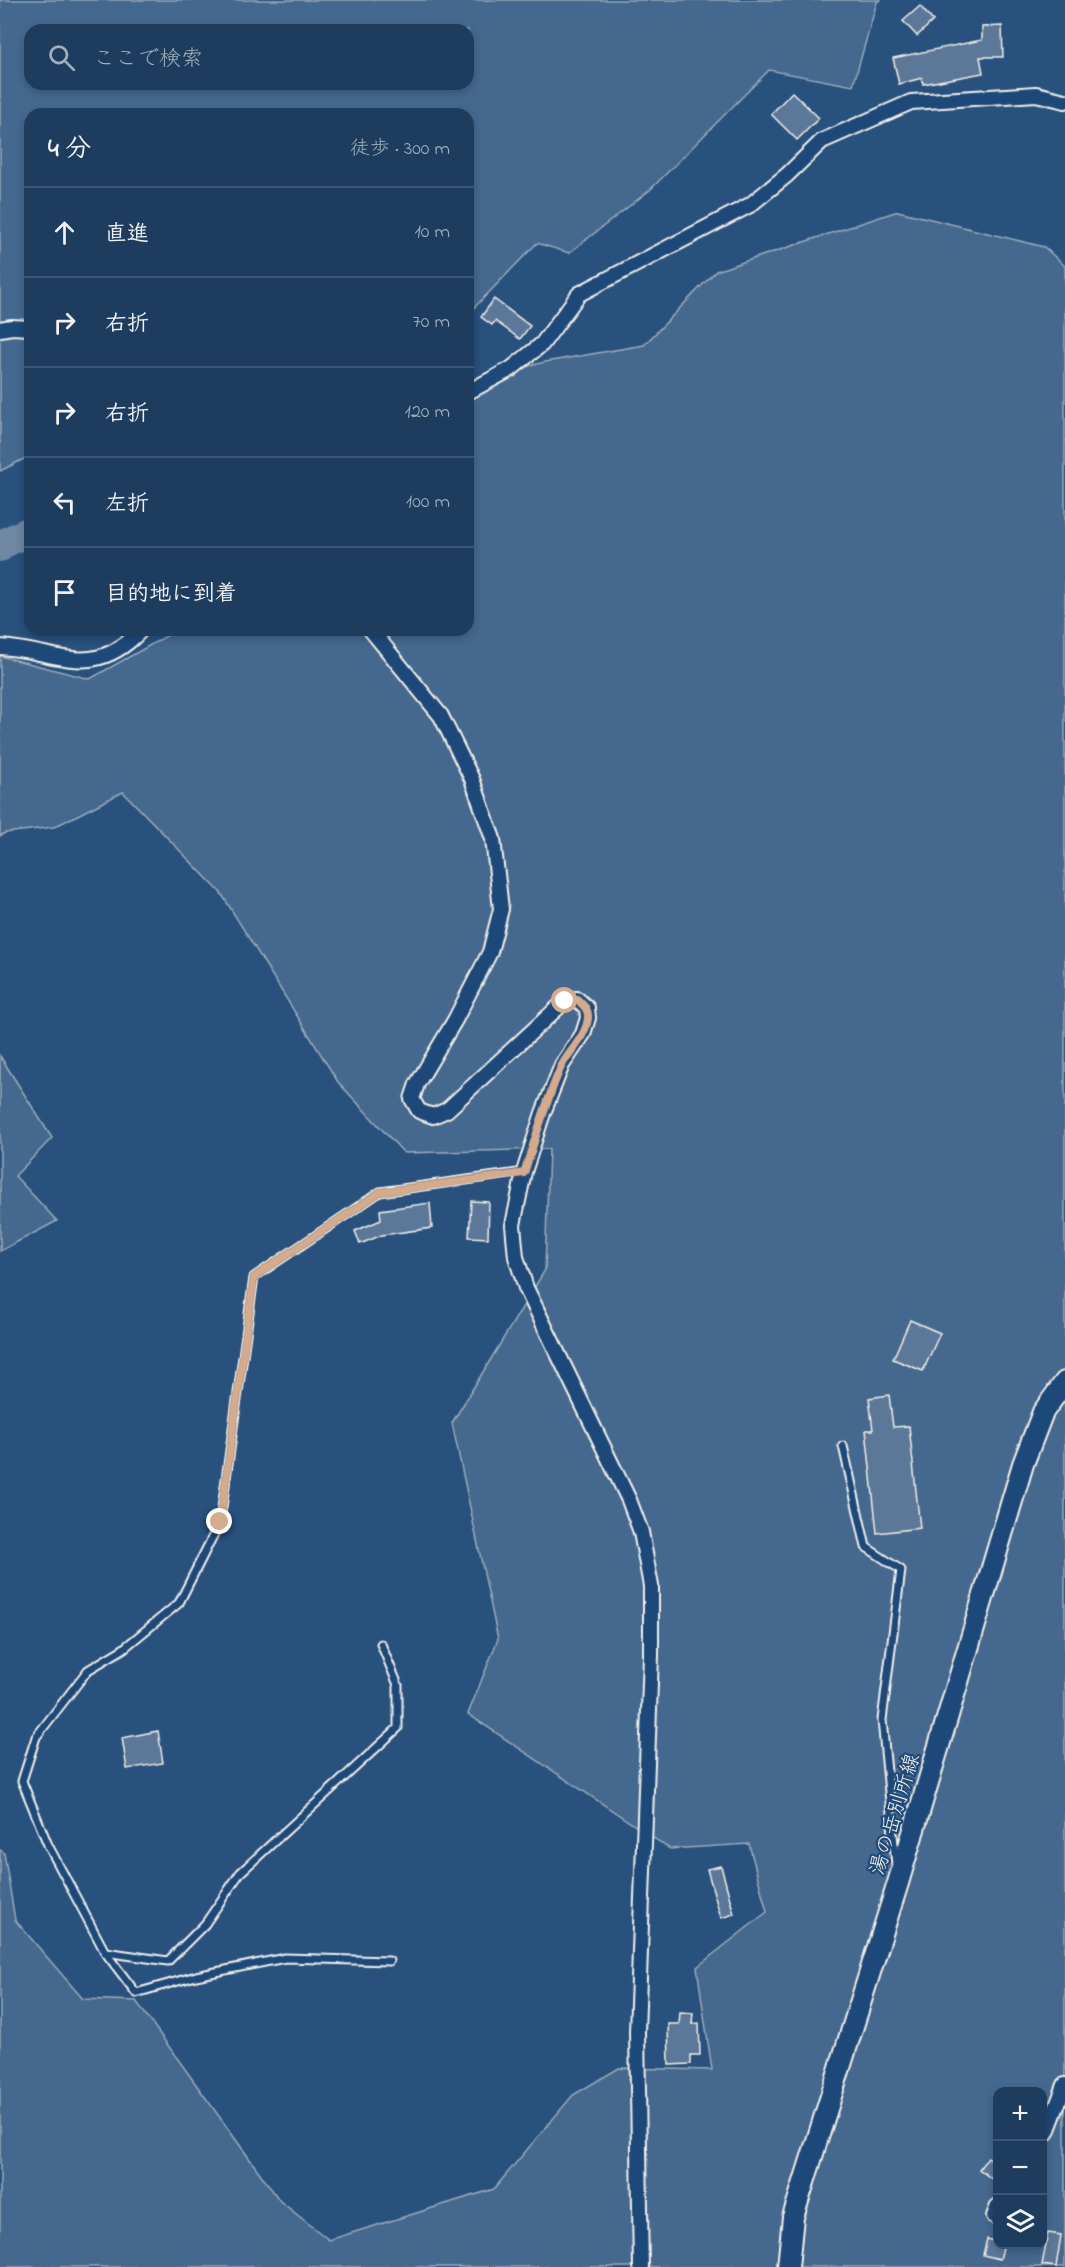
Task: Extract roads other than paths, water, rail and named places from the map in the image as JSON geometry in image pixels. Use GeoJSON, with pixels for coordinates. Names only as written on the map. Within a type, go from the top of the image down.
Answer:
{"type":"FeatureCollection","features":[{"type":"Feature","properties":{"kind":"main road","name":"湯の岳別所線"},"geometry":{"type":"LineString","coordinates":[[788,2267],[793,2217],[898,1882],[1023,1464],[1043,1412],[1065,1382]]}},
{"type":"Feature","properties":{"kind":"street"},"geometry":{"type":"LineString","coordinates":[[474,389],[511,369],[542,344],[579,294],[750,205],[787,175],[822,141],[911,102],[1036,94],[1065,101]]}},
{"type":"Feature","properties":{"kind":"street"},"geometry":{"type":"LineString","coordinates":[[0,329],[24,328]]}},
{"type":"Feature","properties":{"kind":"street"},"geometry":{"type":"LineString","coordinates":[[0,647],[14,648],[63,660],[85,661],[111,654],[134,636]]}},
{"type":"Feature","properties":{"kind":"street"},"geometry":{"type":"LineString","coordinates":[[376,636],[441,716],[472,779],[494,839],[501,909],[490,952],[455,1020],[417,1084],[412,1099],[419,1111],[433,1116],[447,1110],[565,1001],[577,999],[587,1008],[588,1018],[583,1034],[562,1065],[543,1113],[524,1173],[513,1225],[516,1257],[526,1288],[628,1500],[641,1532],[651,1586],[651,1656],[637,2032],[641,2267]]}},
{"type":"Feature","properties":{"kind":"street"},"geometry":{"type":"LineString","coordinates":[[1047,2132],[1065,2085]]}},
{"type":"Feature","properties":{"kind":"lane"},"geometry":{"type":"LineString","coordinates":[[389,1961],[285,1958],[196,1976],[136,1994],[105,1952],[48,1845],[22,1781],[36,1737],[88,1670],[123,1649],[180,1603],[220,1522],[254,1277],[380,1192],[524,1173]]}},
{"type":"Feature","properties":{"kind":"lane"},"geometry":{"type":"LineString","coordinates":[[843,1446],[866,1547],[901,1570],[882,1720],[898,1882]]}},
{"type":"Feature","properties":{"kind":"lane"},"geometry":{"type":"LineString","coordinates":[[105,1952],[168,1961],[205,1924],[240,1874],[398,1728],[398,1685],[381,1644]]}},
{"type":"Feature","properties":{"kind":"waterway"},"geometry":{"type":"LineString","coordinates":[[0,547],[24,534]]}}]}
